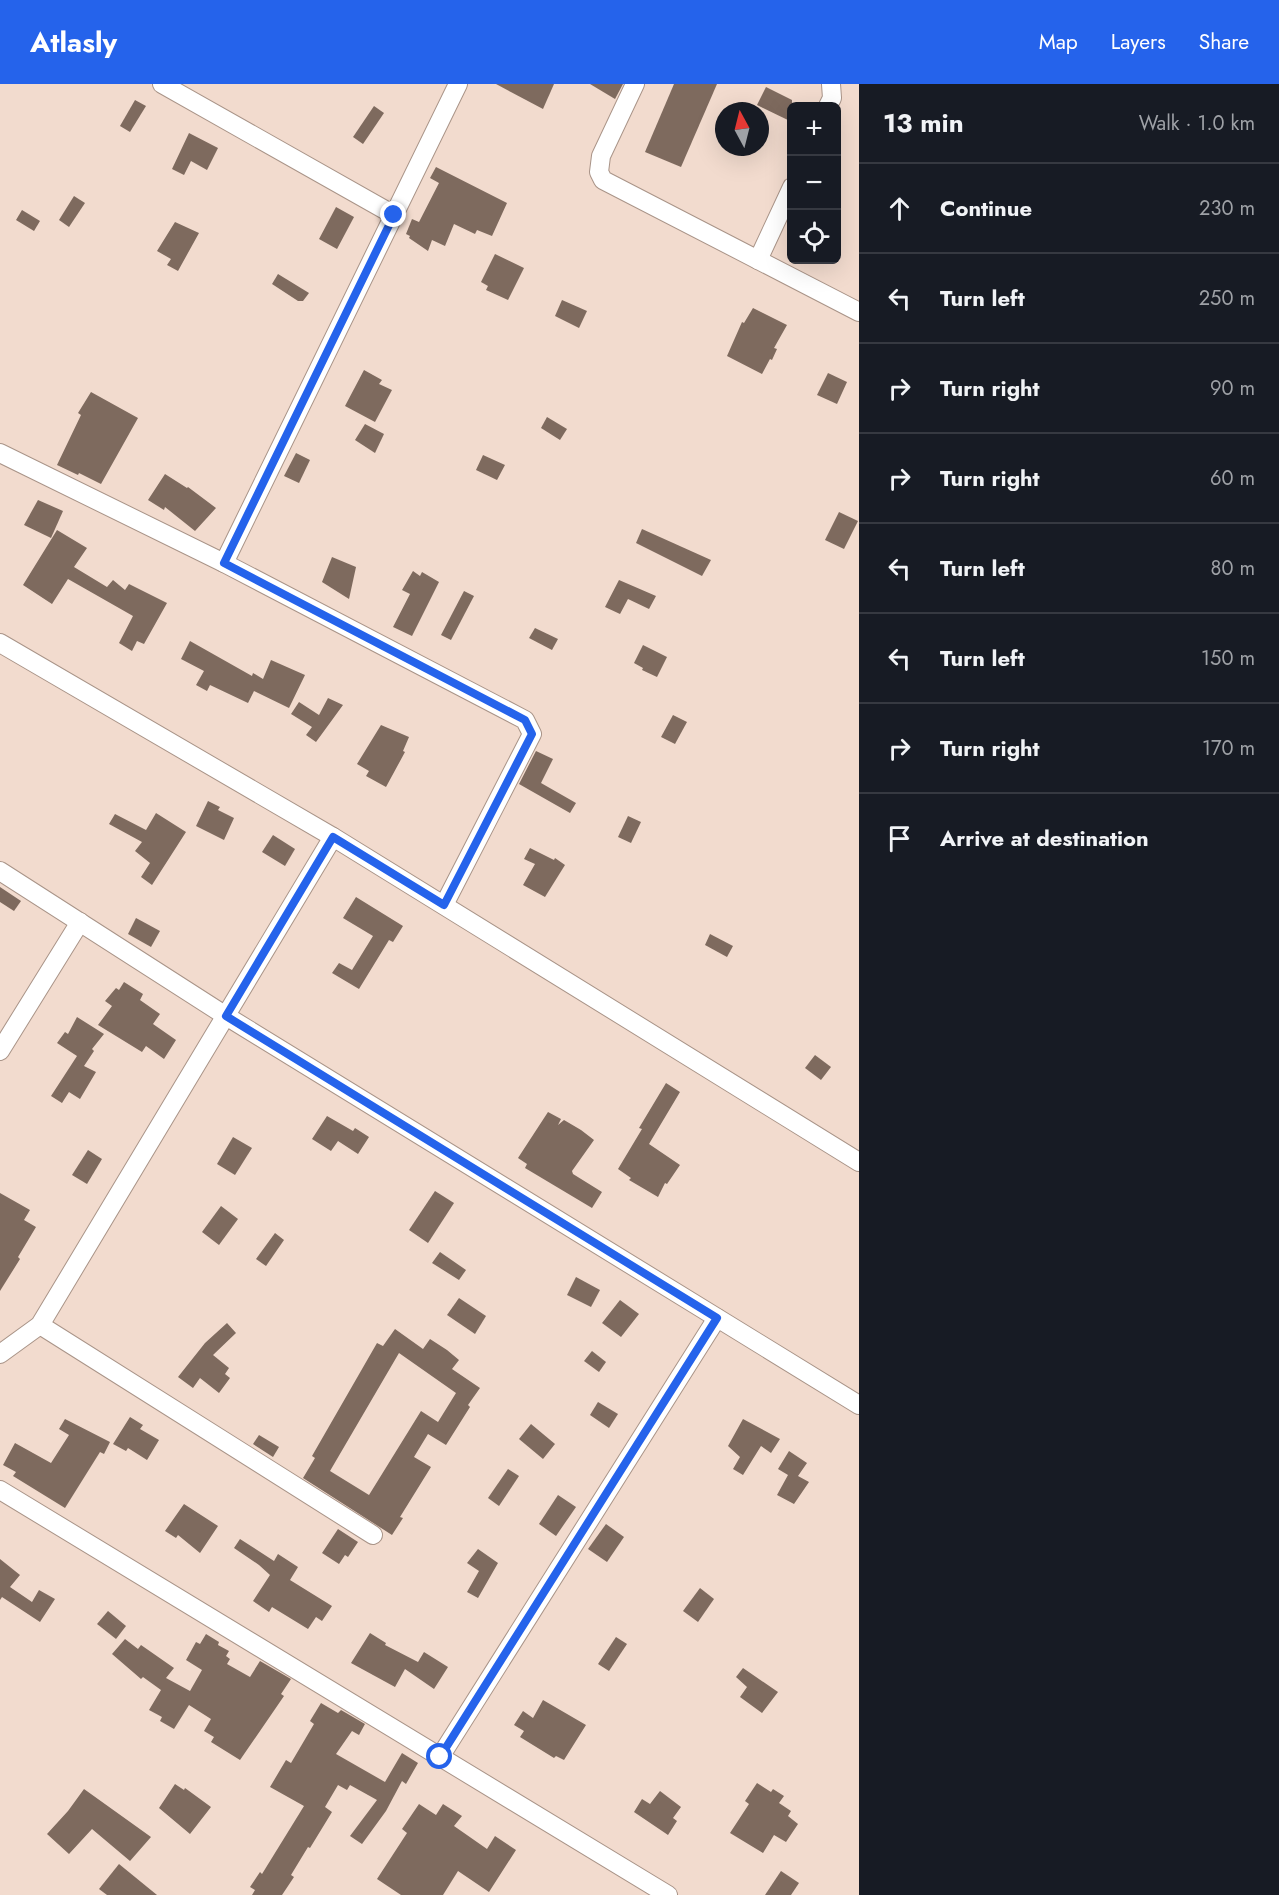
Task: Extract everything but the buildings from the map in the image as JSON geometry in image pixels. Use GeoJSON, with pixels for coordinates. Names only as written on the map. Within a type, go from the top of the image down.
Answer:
{"type":"FeatureCollection","features":[{"type":"Feature","properties":{"kind":"street"},"geometry":{"type":"LineString","coordinates":[[162,84],[394,215]]}},
{"type":"Feature","properties":{"kind":"street"},"geometry":{"type":"LineString","coordinates":[[224,563],[458,84]]}},
{"type":"Feature","properties":{"kind":"street"},"geometry":{"type":"LineString","coordinates":[[635,84],[601,156],[599,172],[603,180],[859,312]]}},
{"type":"Feature","properties":{"kind":"street"},"geometry":{"type":"LineString","coordinates":[[830,102],[831,84]]}},
{"type":"Feature","properties":{"kind":"street"},"geometry":{"type":"LineString","coordinates":[[758,260],[787,198]]}},
{"type":"Feature","properties":{"kind":"street"},"geometry":{"type":"LineString","coordinates":[[0,453],[224,563],[525,720],[532,734],[444,905]]}},
{"type":"Feature","properties":{"kind":"street"},"geometry":{"type":"LineString","coordinates":[[0,643],[333,837],[859,1162]]}},
{"type":"Feature","properties":{"kind":"street"},"geometry":{"type":"LineString","coordinates":[[0,1354],[40,1325],[333,837]]}},
{"type":"Feature","properties":{"kind":"street"},"geometry":{"type":"LineString","coordinates":[[0,871],[226,1016],[859,1405]]}},
{"type":"Feature","properties":{"kind":"street"},"geometry":{"type":"LineString","coordinates":[[0,1050],[80,922]]}},
{"type":"Feature","properties":{"kind":"street"},"geometry":{"type":"LineString","coordinates":[[440,1757],[717,1318]]}},
{"type":"Feature","properties":{"kind":"street"},"geometry":{"type":"LineString","coordinates":[[40,1325],[373,1535]]}},
{"type":"Feature","properties":{"kind":"street"},"geometry":{"type":"LineString","coordinates":[[0,1490],[668,1895]]}},
{"type":"Feature","properties":{"kind":"route"},"geometry":{"type":"LineString","coordinates":[[394,215],[224,563],[525,720],[532,734],[444,905],[333,837],[226,1016],[717,1318],[440,1757]]}}]}
